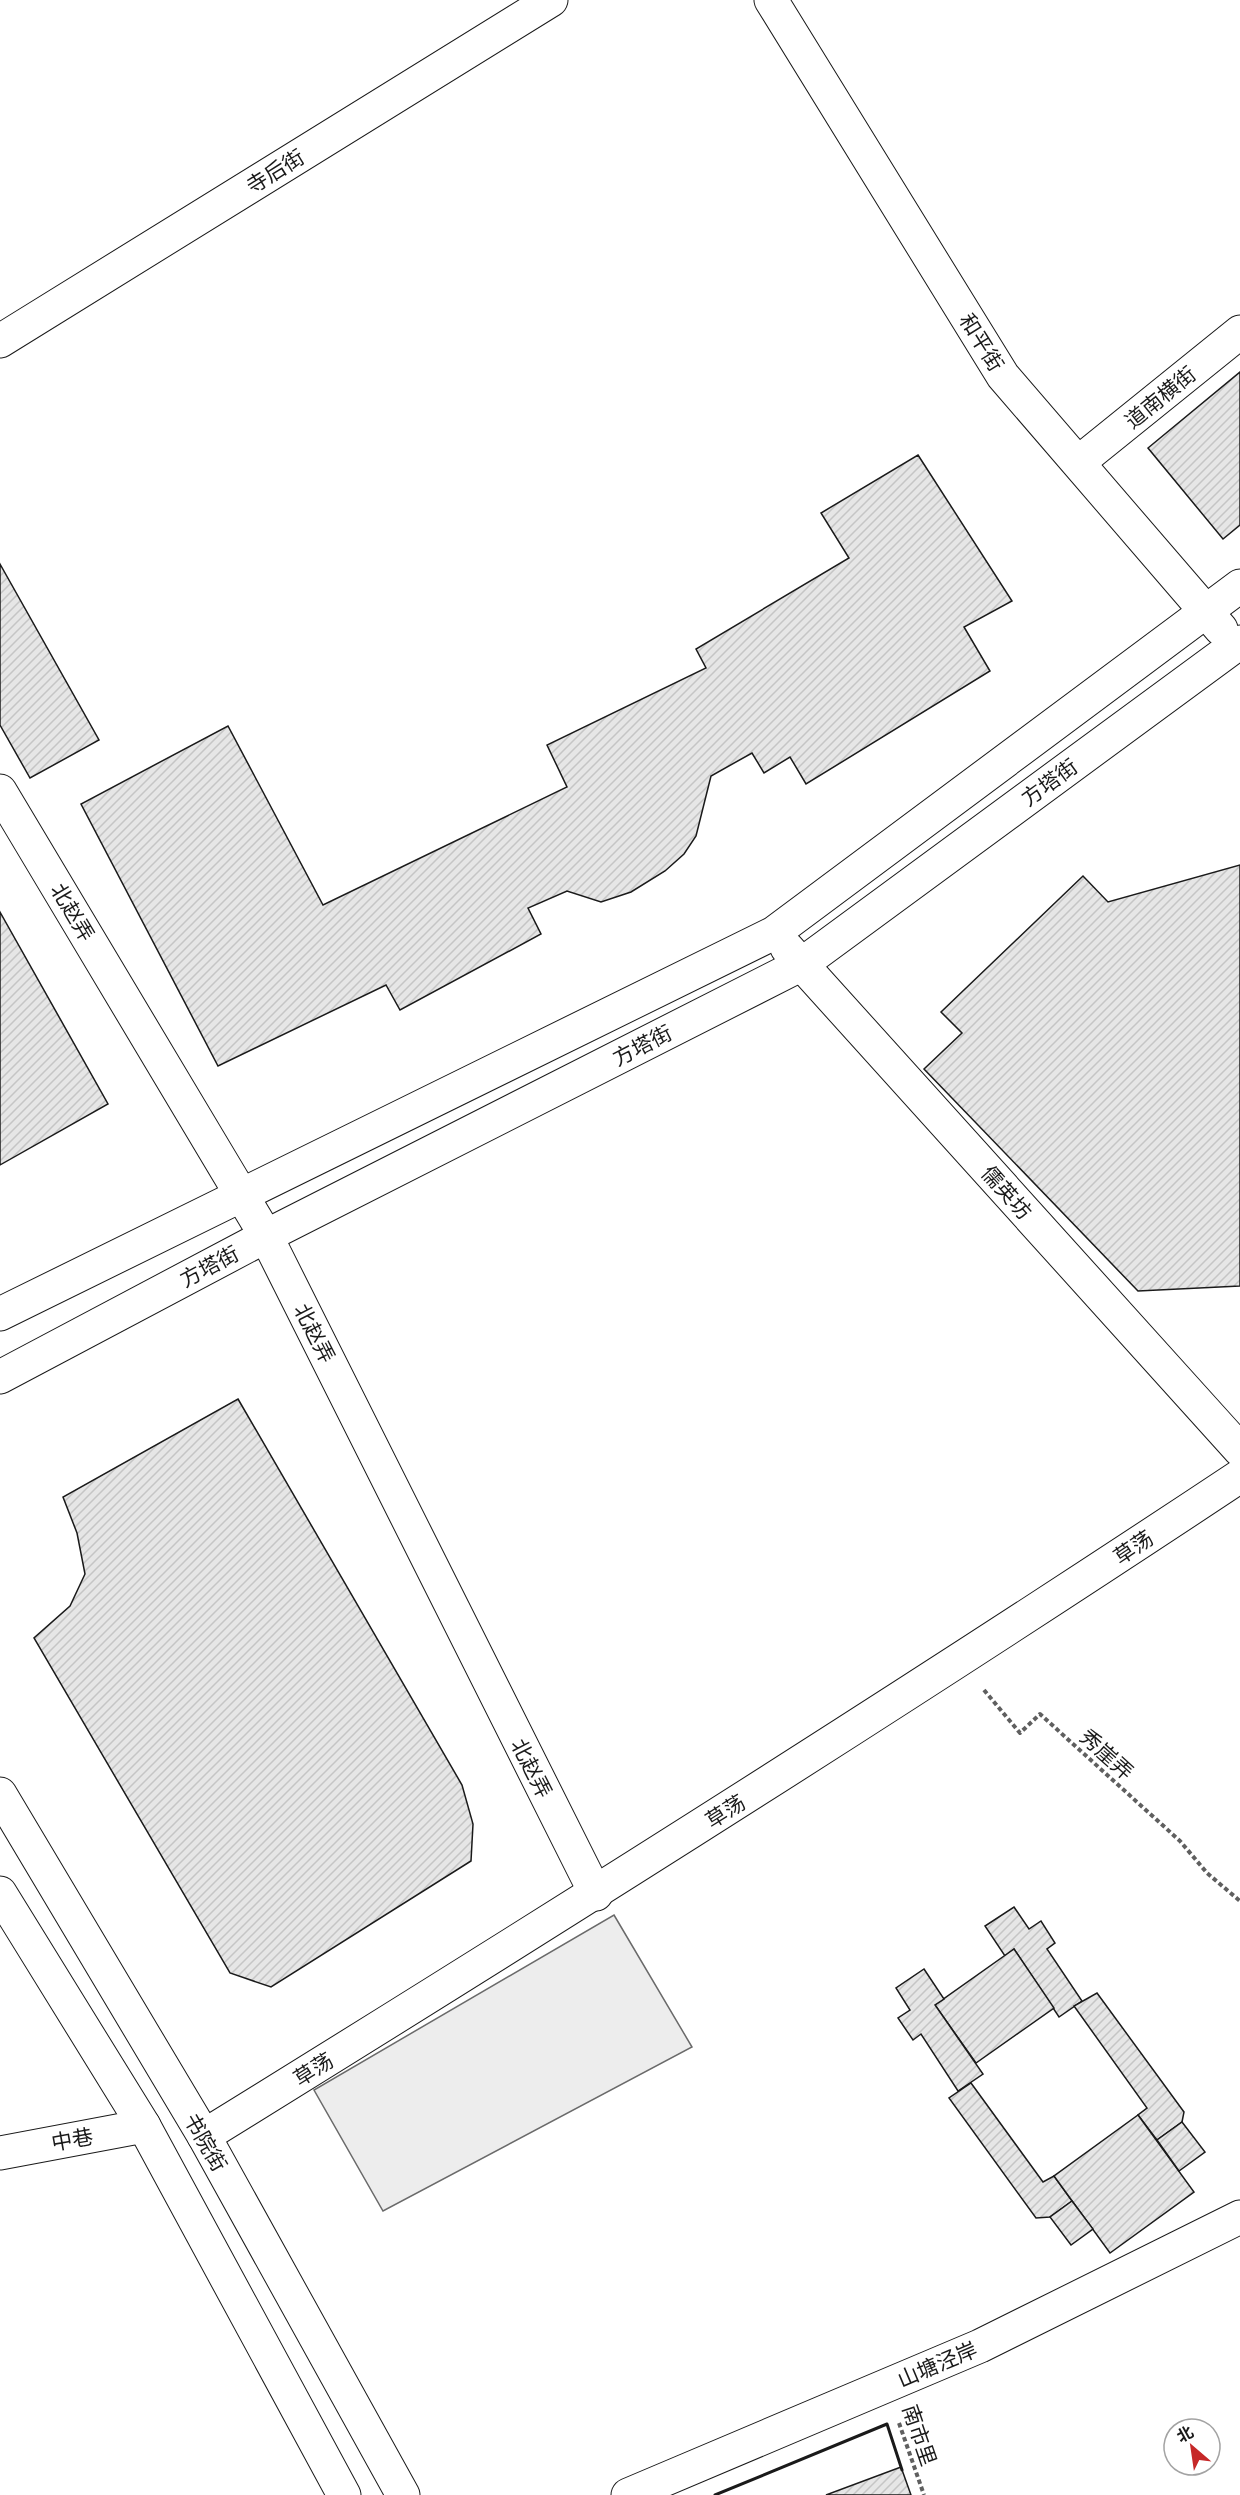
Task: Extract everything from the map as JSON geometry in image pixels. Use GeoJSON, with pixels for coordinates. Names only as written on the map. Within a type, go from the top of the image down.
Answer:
{"type":"FeatureCollection","features":[{"type":"Feature","properties":{"kind":"street","name":"寺后街"},"geometry":{"type":"LineString","coordinates":[[0,341],[551,0]]}},
{"type":"Feature","properties":{"kind":"street","name":"和平街"},"geometry":{"type":"LineString","coordinates":[[771,0],[1003,376],[1238,646]]}},
{"type":"Feature","properties":{"kind":"street","name":"道南横街"},"geometry":{"type":"LineString","coordinates":[[1079,462],[1240,332]]}},
{"type":"Feature","properties":{"kind":"street","name":"方塔街"},"geometry":{"type":"LineString","coordinates":[[0,1314],[774,933],[1207,613],[1240,586]]}},
{"type":"Feature","properties":{"kind":"street","name":"方塔街"},"geometry":{"type":"LineString","coordinates":[[0,1377],[266,1236],[802,964],[1238,646]]}},
{"type":"Feature","properties":{"kind":"street","name":"北赵弄"},"geometry":{"type":"LineString","coordinates":[[0,791],[266,1236],[596,1894]]}},
{"type":"Feature","properties":{"kind":"street","name":"儒英坊"},"geometry":{"type":"LineString","coordinates":[[774,933],[1240,1450]]}},
{"type":"Feature","properties":{"kind":"street","name":"草荡"},"geometry":{"type":"LineString","coordinates":[[204,2136],[596,1894],[961,1661],[1240,1476]]}},
{"type":"Feature","properties":{"kind":"street","name":"书院街"},"geometry":{"type":"LineString","coordinates":[[0,1794],[204,2136],[403,2495]]}},
{"type":"Feature","properties":{"kind":"street"},"geometry":{"type":"LineString","coordinates":[[0,1893],[144,2126],[344,2495]]}},
{"type":"Feature","properties":{"kind":"street","name":"中巷"},"geometry":{"type":"LineString","coordinates":[[0,2152],[144,2126]]}},
{"type":"Feature","properties":{"kind":"street","name":"山塘泾岸"},"geometry":{"type":"LineString","coordinates":[[628,2495],[980,2346],[1240,2217]]}},
{"type":"Feature","properties":{"kind":"path","name":"秀崖弄"},"geometry":{"type":"LineString","coordinates":[[961,1661],[1020,1733],[1040,1714],[1180,1841],[1207,1873],[1240,1901]]}},
{"type":"Feature","properties":{"kind":"path","name":"南市里"},"geometry":{"type":"LineString","coordinates":[[887,2385],[924,2495]]}},
{"type":"Feature","properties":{"kind":"shaded area"},"geometry":{"type":"Polygon","coordinates":[[[614,1915],[692,2047],[383,2211],[314,2090],[614,1915]]]}},
{"type":"Feature","properties":{"kind":"building"},"geometry":{"type":"Polygon","coordinates":[[[1240,372],[1240,525],[1223,539],[1148,448],[1240,372]]]}},
{"type":"Feature","properties":{"kind":"building"},"geometry":{"type":"Polygon","coordinates":[[[918,455],[1012,601],[964,627],[990,671],[806,784],[790,757],[764,773],[752,753],[711,776],[696,836],[684,854],[665,871],[631,892],[601,902],[567,891],[528,908],[541,934],[400,1010],[386,985],[218,1066],[81,804],[228,726],[323,905],[567,787],[547,745],[706,668],[696,649],[849,558],[821,513],[918,455]]]}},
{"type":"Feature","properties":{"kind":"building"},"geometry":{"type":"Polygon","coordinates":[[[0,564],[99,740],[30,778],[0,725],[0,564]]]}},
{"type":"Feature","properties":{"kind":"building"},"geometry":{"type":"Polygon","coordinates":[[[1240,865],[1240,1286],[1138,1291],[924,1069],[962,1033],[941,1012],[1083,876],[1108,902],[1240,865]]]}},
{"type":"Feature","properties":{"kind":"building"},"geometry":{"type":"Polygon","coordinates":[[[0,912],[108,1104],[0,1165],[0,912]]]}},
{"type":"Feature","properties":{"kind":"building"},"geometry":{"type":"Polygon","coordinates":[[[238,1399],[462,1785],[473,1824],[471,1861],[271,1987],[230,1973],[34,1638],[70,1606],[85,1574],[77,1533],[63,1497],[238,1399]]]}},
{"type":"Feature","properties":{"kind":"building"},"geometry":{"type":"Polygon","coordinates":[[[1014,1907],[1029,1929],[1041,1921],[1055,1943],[1047,1949],[1082,2001],[1059,2017],[1014,1949],[1005,1956],[985,1926],[1014,1907]]]}},
{"type":"Feature","properties":{"kind":"building"},"geometry":{"type":"Polygon","coordinates":[[[1014,1949],[1054,2008],[976,2063],[935,2005],[1014,1949]]]}},
{"type":"Feature","properties":{"kind":"building"},"geometry":{"type":"Polygon","coordinates":[[[924,1969],[944,1999],[935,2005],[983,2074],[958,2091],[921,2034],[913,2040],[898,2018],[910,2010],[896,1988],[924,1969]]]}},
{"type":"Feature","properties":{"kind":"building"},"geometry":{"type":"Polygon","coordinates":[[[1097,1993],[1184,2112],[1182,2122],[1157,2140],[1138,2115],[1147,2108],[1074,2006],[1097,1993]]]}},
{"type":"Feature","properties":{"kind":"building"},"geometry":{"type":"Polygon","coordinates":[[[971,2083],[1043,2182],[1054,2176],[1072,2201],[1050,2217],[1036,2218],[949,2098],[971,2083]]]}},
{"type":"Feature","properties":{"kind":"building"},"geometry":{"type":"Polygon","coordinates":[[[1138,2115],[1194,2192],[1110,2253],[1054,2176],[1138,2115]]]}},
{"type":"Feature","properties":{"kind":"building"},"geometry":{"type":"Polygon","coordinates":[[[1182,2122],[1205,2152],[1179,2171],[1157,2140],[1182,2122]]]}},
{"type":"Feature","properties":{"kind":"building"},"geometry":{"type":"Polygon","coordinates":[[[1072,2201],[1093,2229],[1071,2245],[1050,2217],[1072,2201]]]}},
{"type":"Feature","properties":{"kind":"building"},"geometry":{"type":"Polygon","coordinates":[[[901,2467],[911,2495],[826,2495],[901,2467]]]}},
{"type":"Feature","properties":{"kind":"wall"},"geometry":{"type":"LineString","coordinates":[[715,2495],[887,2424],[902,2470]]}}]}
